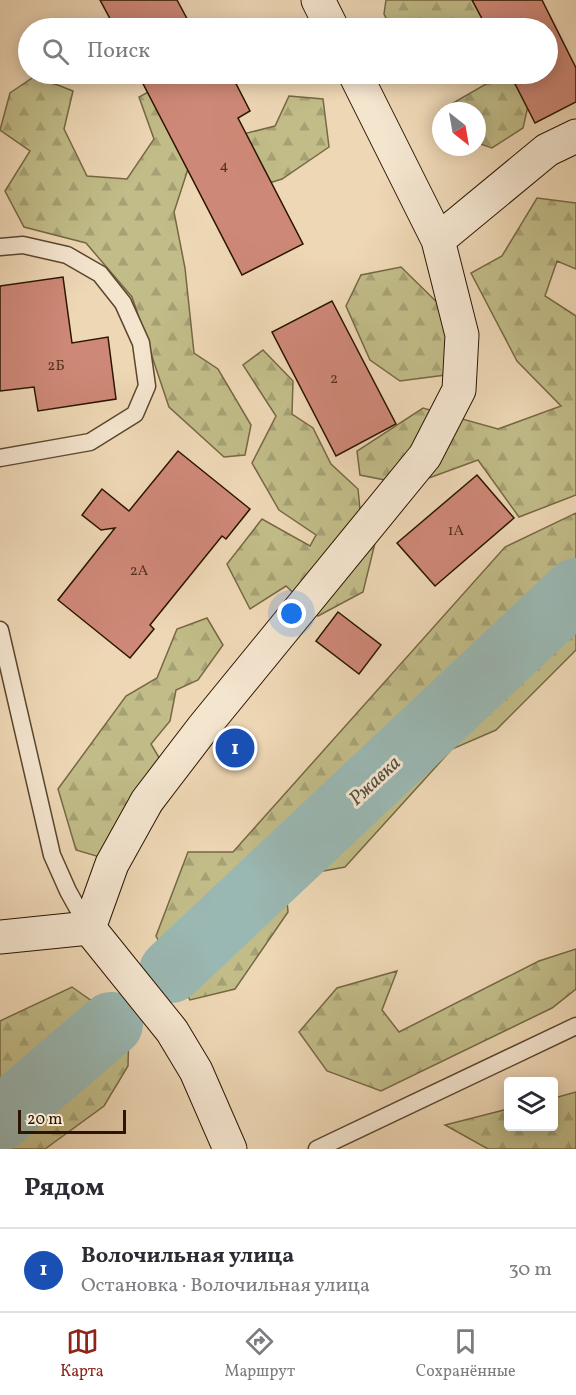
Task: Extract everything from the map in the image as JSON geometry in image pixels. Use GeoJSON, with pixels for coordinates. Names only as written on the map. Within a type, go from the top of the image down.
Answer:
{"type":"FeatureCollection","features":[{"type":"Feature","properties":{"kind":"street"},"geometry":{"type":"LineString","coordinates":[[318,0],[327,18]]}},
{"type":"Feature","properties":{"kind":"street"},"geometry":{"type":"LineString","coordinates":[[89,928],[112,864],[147,801],[202,729],[425,456],[459,390],[462,335],[438,240],[360,84]]}},
{"type":"Feature","properties":{"kind":"street"},"geometry":{"type":"LineString","coordinates":[[438,240],[547,150],[576,136]]}},
{"type":"Feature","properties":{"kind":"street"},"geometry":{"type":"LineString","coordinates":[[0,937],[89,928]]}},
{"type":"Feature","properties":{"kind":"street"},"geometry":{"type":"LineString","coordinates":[[89,928],[172,1031],[196,1071],[230,1149]]}},
{"type":"Feature","properties":{"kind":"lane"},"geometry":{"type":"LineString","coordinates":[[0,247],[23,245],[67,255],[100,274],[123,303],[141,344],[147,386],[135,414],[90,442],[0,458]]}},
{"type":"Feature","properties":{"kind":"lane"},"geometry":{"type":"LineString","coordinates":[[0,630],[52,855],[68,891],[89,928]]}},
{"type":"Feature","properties":{"kind":"lane"},"geometry":{"type":"LineString","coordinates":[[317,1149],[576,1026]]}},
{"type":"Feature","properties":{"kind":"green space"},"geometry":{"type":"Polygon","coordinates":[[[386,0],[500,0],[497,5],[503,18],[386,18],[384,14],[386,0]]]}},
{"type":"Feature","properties":{"kind":"green space"},"geometry":{"type":"Polygon","coordinates":[[[23,84],[55,84],[73,91],[64,129],[87,176],[127,179],[154,139],[139,97],[163,84],[220,84],[230,102],[201,129],[174,212],[185,268],[194,353],[218,369],[251,425],[245,455],[224,457],[169,407],[132,297],[86,243],[24,227],[5,191],[30,151],[0,130],[10,93],[23,84]]]}},
{"type":"Feature","properties":{"kind":"green space"},"geometry":{"type":"Polygon","coordinates":[[[486,84],[533,84],[523,128],[492,148],[486,146],[486,102],[455,102],[486,84]]]}},
{"type":"Feature","properties":{"kind":"green space"},"geometry":{"type":"Polygon","coordinates":[[[289,96],[323,99],[329,147],[282,179],[250,189],[224,139],[275,126],[289,96]]]}},
{"type":"Feature","properties":{"kind":"green space"},"geometry":{"type":"Polygon","coordinates":[[[537,198],[576,203],[576,269],[557,261],[545,296],[576,316],[576,495],[519,517],[478,460],[410,485],[360,475],[357,451],[423,408],[498,429],[561,406],[517,361],[471,273],[502,256],[537,198]]]}},
{"type":"Feature","properties":{"kind":"green space"},"geometry":{"type":"Polygon","coordinates":[[[401,267],[451,316],[453,374],[400,381],[370,360],[346,306],[361,275],[401,267]]]}},
{"type":"Feature","properties":{"kind":"green space"},"geometry":{"type":"Polygon","coordinates":[[[263,350],[293,381],[292,414],[313,428],[331,464],[358,489],[361,520],[376,539],[363,592],[318,616],[286,586],[250,609],[227,564],[262,519],[310,546],[316,535],[279,510],[252,463],[276,416],[243,365],[263,350]]]}},
{"type":"Feature","properties":{"kind":"green space"},"geometry":{"type":"Polygon","coordinates":[[[576,513],[576,650],[496,730],[452,749],[345,867],[285,878],[288,912],[235,989],[190,1000],[156,936],[188,852],[233,852],[505,547],[576,513]]]}},
{"type":"Feature","properties":{"kind":"green space"},"geometry":{"type":"Polygon","coordinates":[[[207,618],[223,645],[198,680],[176,690],[170,721],[151,744],[177,788],[123,864],[76,850],[58,789],[126,696],[157,678],[177,629],[207,618]]]}},
{"type":"Feature","properties":{"kind":"green space"},"geometry":{"type":"Polygon","coordinates":[[[576,949],[576,989],[552,1008],[381,1091],[327,1071],[299,1032],[337,988],[397,971],[382,1010],[399,1032],[539,961],[576,949]]]}},
{"type":"Feature","properties":{"kind":"green space"},"geometry":{"type":"Polygon","coordinates":[[[72,987],[129,1027],[128,1066],[104,1106],[45,1149],[0,1149],[0,1021],[72,987]]]}},
{"type":"Feature","properties":{"kind":"green space"},"geometry":{"type":"Polygon","coordinates":[[[576,1092],[576,1149],[488,1149],[445,1125],[504,1110],[504,1131],[558,1131],[558,1097],[576,1092]]]}},
{"type":"Feature","properties":{"kind":"building"},"geometry":{"type":"Polygon","coordinates":[[[100,0],[177,0],[187,18],[110,18],[100,0]]]}},
{"type":"Feature","properties":{"kind":"building"},"geometry":{"type":"Polygon","coordinates":[[[472,0],[542,0],[551,18],[482,18],[472,0]]]}},
{"type":"Feature","properties":{"kind":"building"},"geometry":{"type":"Polygon","coordinates":[[[558,32],[576,68],[576,102],[535,123],[515,84],[558,84],[558,32]]]}},
{"type":"Feature","properties":{"kind":"building"},"geometry":{"type":"Polygon","coordinates":[[[143,84],[236,84],[250,111],[238,118],[303,244],[242,275],[143,84]]]}},
{"type":"Feature","properties":{"kind":"building"},"geometry":{"type":"Polygon","coordinates":[[[63,277],[72,343],[108,337],[116,399],[38,411],[34,387],[0,391],[0,286],[63,277]]]}},
{"type":"Feature","properties":{"kind":"building"},"geometry":{"type":"Polygon","coordinates":[[[332,301],[396,424],[336,456],[272,332],[332,301]]]}},
{"type":"Feature","properties":{"kind":"building"},"geometry":{"type":"Polygon","coordinates":[[[178,451],[250,509],[226,539],[222,536],[150,625],[154,629],[130,658],[58,600],[115,528],[101,530],[82,515],[102,489],[129,511],[178,451]]]}},
{"type":"Feature","properties":{"kind":"building"},"geometry":{"type":"Polygon","coordinates":[[[477,475],[514,518],[435,586],[397,543],[477,475]]]}},
{"type":"Feature","properties":{"kind":"building"},"geometry":{"type":"Polygon","coordinates":[[[338,612],[381,645],[359,674],[316,641],[338,612]]]}},
{"type":"Feature","properties":{"kind":"waterway","name":"Ржавка"},"geometry":{"type":"LineString","coordinates":[[171,971],[576,590]]}},
{"type":"Feature","properties":{"kind":"waterway","name":"Ржавка"},"geometry":{"type":"LineString","coordinates":[[0,1119],[111,1024]]}},
{"type":"Feature","properties":{"kind":"place","name":"Волочильная улица"},"geometry":{"type":"Point","coordinates":[235,748]}}]}
